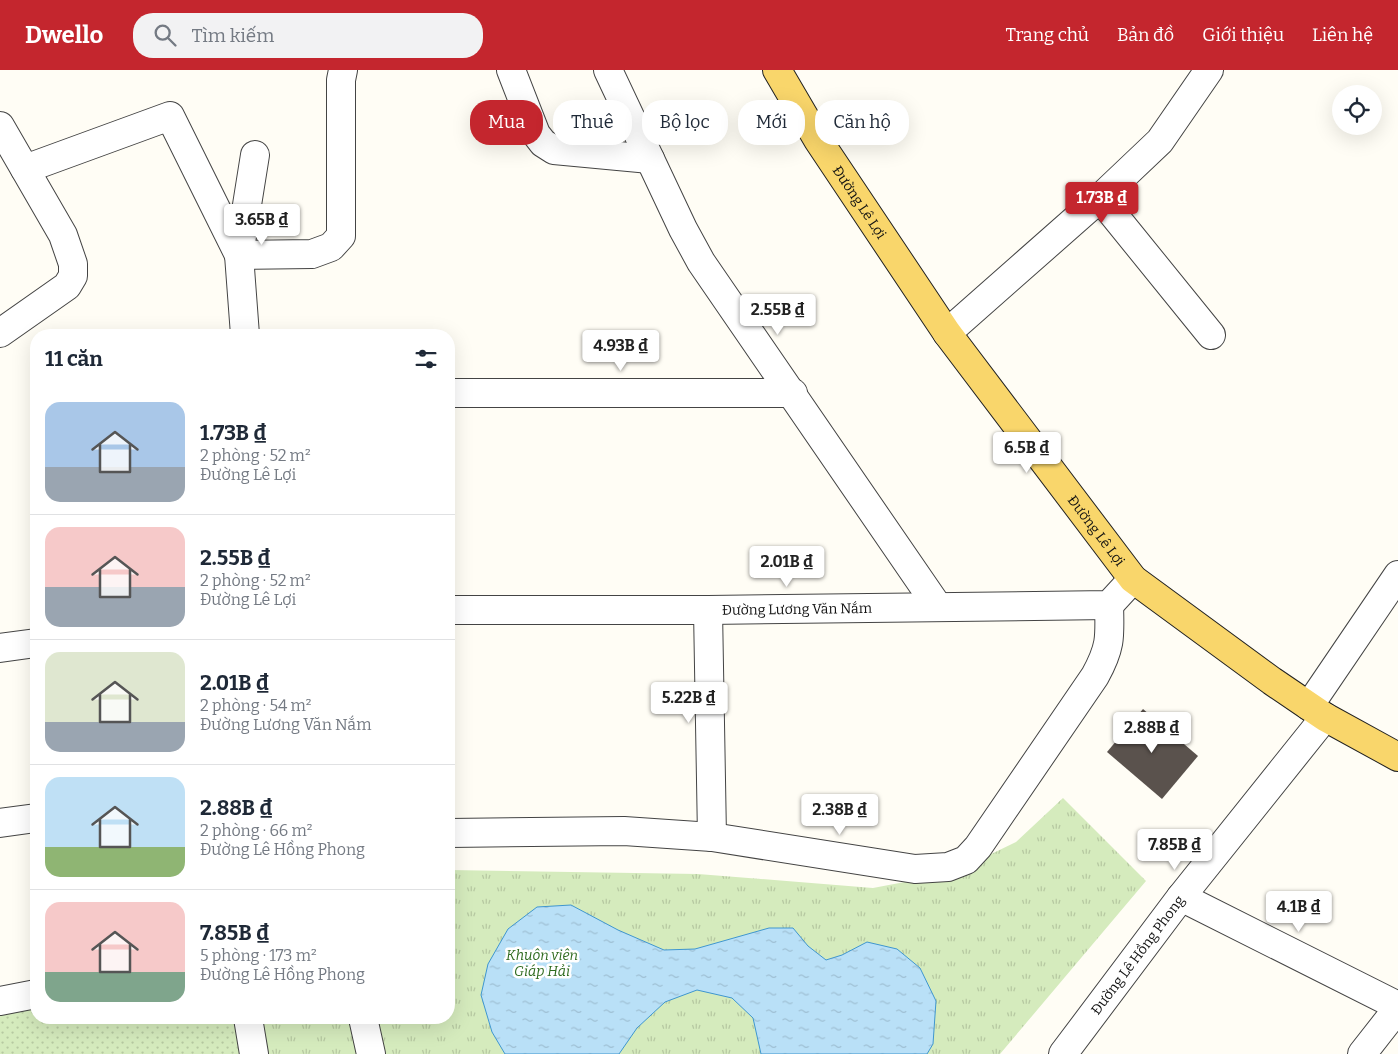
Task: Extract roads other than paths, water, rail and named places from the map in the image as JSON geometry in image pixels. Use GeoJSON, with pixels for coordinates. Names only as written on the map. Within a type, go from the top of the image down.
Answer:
{"type":"FeatureCollection","features":[{"type":"Feature","properties":{"kind":"main road","name":"Đường Lê Lợi"},"geometry":{"type":"LineString","coordinates":[[777,70],[818,140],[947,333],[1133,579],[1317,711],[1398,757]]}},
{"type":"Feature","properties":{"kind":"street"},"geometry":{"type":"LineString","coordinates":[[239,256],[312,254],[331,247],[341,236],[341,80],[343,70]]}},
{"type":"Feature","properties":{"kind":"street"},"geometry":{"type":"LineString","coordinates":[[511,70],[536,134],[543,144],[554,150],[650,159]]}},
{"type":"Feature","properties":{"kind":"street"},"geometry":{"type":"LineString","coordinates":[[608,70],[683,229],[701,262],[793,393],[938,607]]}},
{"type":"Feature","properties":{"kind":"street"},"geometry":{"type":"LineString","coordinates":[[947,333],[1100,198],[1160,140],[1209,70]]}},
{"type":"Feature","properties":{"kind":"street"},"geometry":{"type":"LineString","coordinates":[[25,169],[170,116],[239,256]]}},
{"type":"Feature","properties":{"kind":"street"},"geometry":{"type":"LineString","coordinates":[[0,126],[63,235],[73,264],[73,276],[67,286],[0,333]]}},
{"type":"Feature","properties":{"kind":"street"},"geometry":{"type":"LineString","coordinates":[[245,329],[239,256],[255,155]]}},
{"type":"Feature","properties":{"kind":"street"},"geometry":{"type":"LineString","coordinates":[[1100,198],[1210,335]]}},
{"type":"Feature","properties":{"kind":"street"},"geometry":{"type":"LineString","coordinates":[[455,393],[793,393]]}},
{"type":"Feature","properties":{"kind":"street","name":"Đường Lê Hồng Phong"},"geometry":{"type":"LineString","coordinates":[[1063,1054],[1181,898],[1317,711],[1398,574]]}},
{"type":"Feature","properties":{"kind":"street"},"geometry":{"type":"LineString","coordinates":[[455,832],[624,831],[712,837],[915,868],[948,867],[966,860],[978,847],[1095,676],[1106,656],[1110,639],[1109,605],[1133,579]]}},
{"type":"Feature","properties":{"kind":"street","name":"Đường Lương Văn Nắm"},"geometry":{"type":"LineString","coordinates":[[455,610],[708,610],[1109,605]]}},
{"type":"Feature","properties":{"kind":"street"},"geometry":{"type":"LineString","coordinates":[[708,610],[712,837]]}},
{"type":"Feature","properties":{"kind":"street"},"geometry":{"type":"LineString","coordinates":[[0,648],[30,644]]}},
{"type":"Feature","properties":{"kind":"street"},"geometry":{"type":"LineString","coordinates":[[0,823],[30,819]]}},
{"type":"Feature","properties":{"kind":"street"},"geometry":{"type":"LineString","coordinates":[[1181,898],[1398,1007],[1362,1054]]}},
{"type":"Feature","properties":{"kind":"street"},"geometry":{"type":"LineString","coordinates":[[0,1001],[30,995]]}},
{"type":"Feature","properties":{"kind":"street"},"geometry":{"type":"LineString","coordinates":[[249,1024],[254,1054]]}},
{"type":"Feature","properties":{"kind":"street"},"geometry":{"type":"LineString","coordinates":[[364,1024],[371,1054]]}},
{"type":"Feature","properties":{"kind":"water"},"geometry":{"type":"Polygon","coordinates":[[[571,905],[618,930],[664,950],[695,949],[769,928],[793,928],[808,946],[826,960],[842,955],[867,942],[897,949],[920,968],[936,1001],[933,1044],[927,1054],[761,1054],[753,1018],[732,998],[697,990],[665,1002],[637,1028],[619,1054],[505,1054],[492,1032],[481,995],[488,964],[508,929],[537,907],[571,905]]]}},
{"type":"Feature","properties":{"kind":"park label","name":"Khuôn viên Giáp Hải"},"geometry":{"type":"Point","coordinates":[542,964]}}]}
